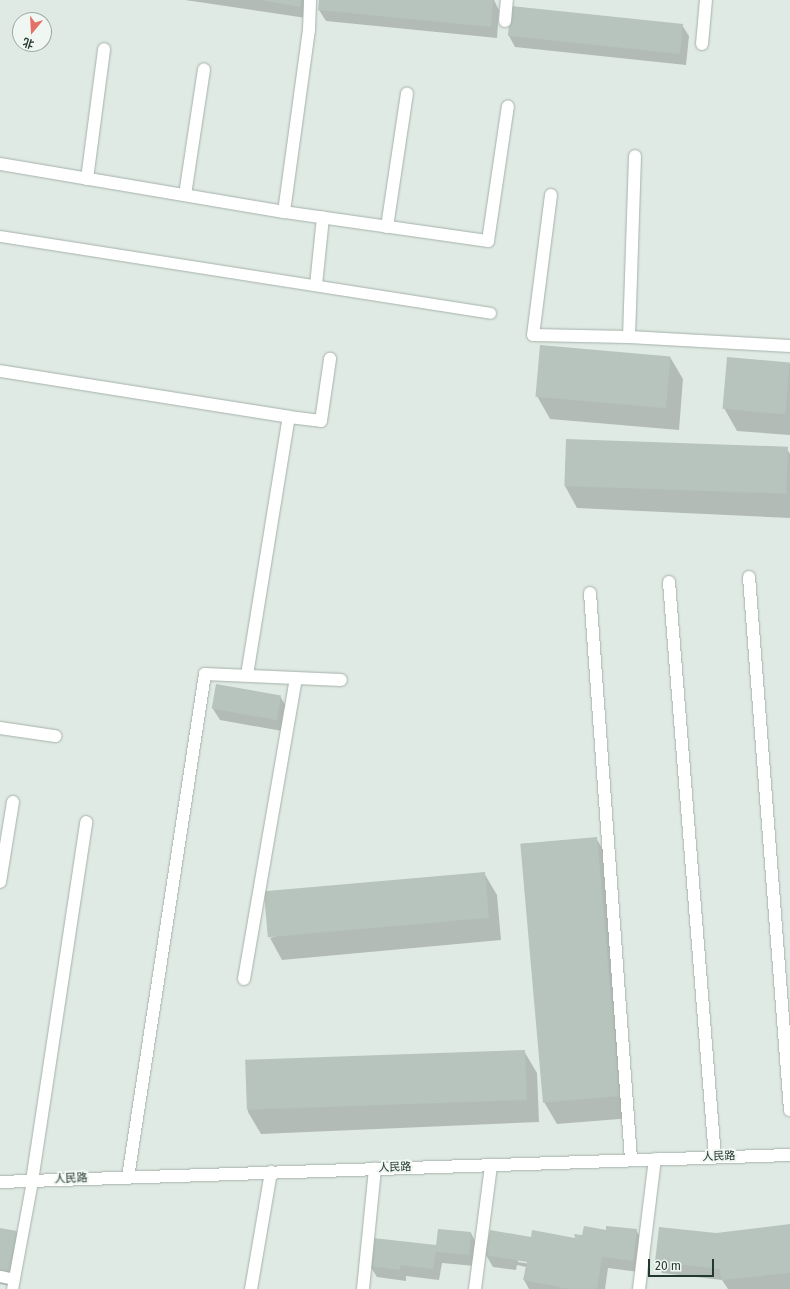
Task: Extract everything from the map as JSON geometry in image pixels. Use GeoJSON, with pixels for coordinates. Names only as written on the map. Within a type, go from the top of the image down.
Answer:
{"type":"FeatureCollection","features":[{"type":"Feature","properties":{"kind":"street"},"geometry":{"type":"LineString","coordinates":[[284,212],[309,30],[310,0]]}},
{"type":"Feature","properties":{"kind":"street"},"geometry":{"type":"LineString","coordinates":[[506,22],[507,0]]}},
{"type":"Feature","properties":{"kind":"street"},"geometry":{"type":"LineString","coordinates":[[702,44],[706,0]]}},
{"type":"Feature","properties":{"kind":"street"},"geometry":{"type":"LineString","coordinates":[[87,179],[104,49]]}},
{"type":"Feature","properties":{"kind":"street"},"geometry":{"type":"LineString","coordinates":[[185,195],[204,69]]}},
{"type":"Feature","properties":{"kind":"street"},"geometry":{"type":"LineString","coordinates":[[387,227],[407,93]]}},
{"type":"Feature","properties":{"kind":"street"},"geometry":{"type":"LineString","coordinates":[[0,164],[284,212],[488,241],[508,106]]}},
{"type":"Feature","properties":{"kind":"street"},"geometry":{"type":"LineString","coordinates":[[629,337],[635,156]]}},
{"type":"Feature","properties":{"kind":"street"},"geometry":{"type":"LineString","coordinates":[[551,195],[533,335],[629,337],[790,346]]}},
{"type":"Feature","properties":{"kind":"street"},"geometry":{"type":"LineString","coordinates":[[316,285],[323,217]]}},
{"type":"Feature","properties":{"kind":"street"},"geometry":{"type":"LineString","coordinates":[[0,371],[321,421],[330,359]]}},
{"type":"Feature","properties":{"kind":"street"},"geometry":{"type":"LineString","coordinates":[[247,675],[290,417]]}},
{"type":"Feature","properties":{"kind":"street"},"geometry":{"type":"LineString","coordinates":[[749,577],[790,1110]]}},
{"type":"Feature","properties":{"kind":"street"},"geometry":{"type":"LineString","coordinates":[[669,582],[715,1157]]}},
{"type":"Feature","properties":{"kind":"street"},"geometry":{"type":"LineString","coordinates":[[590,593],[631,1160]]}},
{"type":"Feature","properties":{"kind":"street"},"geometry":{"type":"LineString","coordinates":[[128,1177],[205,674],[341,680]]}},
{"type":"Feature","properties":{"kind":"street"},"geometry":{"type":"LineString","coordinates":[[244,979],[296,678]]}},
{"type":"Feature","properties":{"kind":"street"},"geometry":{"type":"LineString","coordinates":[[0,728],[55,736]]}},
{"type":"Feature","properties":{"kind":"street"},"geometry":{"type":"LineString","coordinates":[[0,882],[13,802]]}},
{"type":"Feature","properties":{"kind":"street"},"geometry":{"type":"LineString","coordinates":[[32,1181],[86,822]]}},
{"type":"Feature","properties":{"kind":"street","name":"人民路"},"geometry":{"type":"LineString","coordinates":[[0,1182],[790,1155]]}},
{"type":"Feature","properties":{"kind":"street"},"geometry":{"type":"LineString","coordinates":[[639,1289],[655,1160]]}},
{"type":"Feature","properties":{"kind":"street"},"geometry":{"type":"LineString","coordinates":[[475,1289],[491,1165]]}},
{"type":"Feature","properties":{"kind":"street"},"geometry":{"type":"LineString","coordinates":[[363,1289],[376,1169]]}},
{"type":"Feature","properties":{"kind":"street"},"geometry":{"type":"LineString","coordinates":[[251,1289],[271,1172]]}},
{"type":"Feature","properties":{"kind":"lane"},"geometry":{"type":"LineString","coordinates":[[0,236],[490,313]]}},
{"type":"Feature","properties":{"kind":"lane"},"geometry":{"type":"LineString","coordinates":[[0,1276],[13,1284],[32,1181]]}},
{"type":"Feature","properties":{"kind":"building"},"geometry":{"type":"Polygon","coordinates":[[[260,0],[301,0],[300,7],[260,0]]]}},
{"type":"Feature","properties":{"kind":"building"},"geometry":{"type":"Polygon","coordinates":[[[319,0],[493,0],[491,27],[318,10],[319,0]]]}},
{"type":"Feature","properties":{"kind":"building"},"geometry":{"type":"Polygon","coordinates":[[[511,6],[683,24],[680,54],[508,36],[511,6]]]}},
{"type":"Feature","properties":{"kind":"building"},"geometry":{"type":"Polygon","coordinates":[[[540,345],[671,356],[666,408],[535,397],[540,345]]]}},
{"type":"Feature","properties":{"kind":"building"},"geometry":{"type":"Polygon","coordinates":[[[727,357],[790,362],[785,414],[722,409],[727,357]]]}},
{"type":"Feature","properties":{"kind":"building"},"geometry":{"type":"Polygon","coordinates":[[[566,439],[788,447],[786,494],[564,486],[566,439]]]}},
{"type":"Feature","properties":{"kind":"building"},"geometry":{"type":"Polygon","coordinates":[[[216,684],[281,695],[277,720],[212,709],[216,684]]]}},
{"type":"Feature","properties":{"kind":"building"},"geometry":{"type":"Polygon","coordinates":[[[597,837],[620,1096],[543,1103],[520,844],[597,837]]]}},
{"type":"Feature","properties":{"kind":"building"},"geometry":{"type":"Polygon","coordinates":[[[485,872],[489,918],[268,937],[264,891],[485,872]]]}},
{"type":"Feature","properties":{"kind":"building"},"geometry":{"type":"Polygon","coordinates":[[[525,1050],[527,1100],[247,1110],[245,1060],[525,1050]]]}},
{"type":"Feature","properties":{"kind":"building"},"geometry":{"type":"Polygon","coordinates":[[[790,1224],[790,1273],[721,1280],[720,1269],[655,1262],[659,1227],[716,1233],[790,1224]]]}},
{"type":"Feature","properties":{"kind":"building"},"geometry":{"type":"Polygon","coordinates":[[[584,1226],[606,1230],[606,1226],[637,1229],[633,1261],[602,1257],[597,1289],[569,1289],[523,1280],[527,1262],[485,1255],[490,1230],[531,1237],[532,1230],[575,1238],[574,1234],[582,1235],[584,1226]]]}},
{"type":"Feature","properties":{"kind":"building"},"geometry":{"type":"Polygon","coordinates":[[[0,1228],[17,1231],[9,1276],[0,1274],[0,1228]]]}},
{"type":"Feature","properties":{"kind":"building"},"geometry":{"type":"Polygon","coordinates":[[[438,1229],[471,1232],[469,1255],[436,1252],[433,1269],[400,1265],[400,1270],[369,1266],[373,1238],[436,1245],[438,1229]]]}}]}
